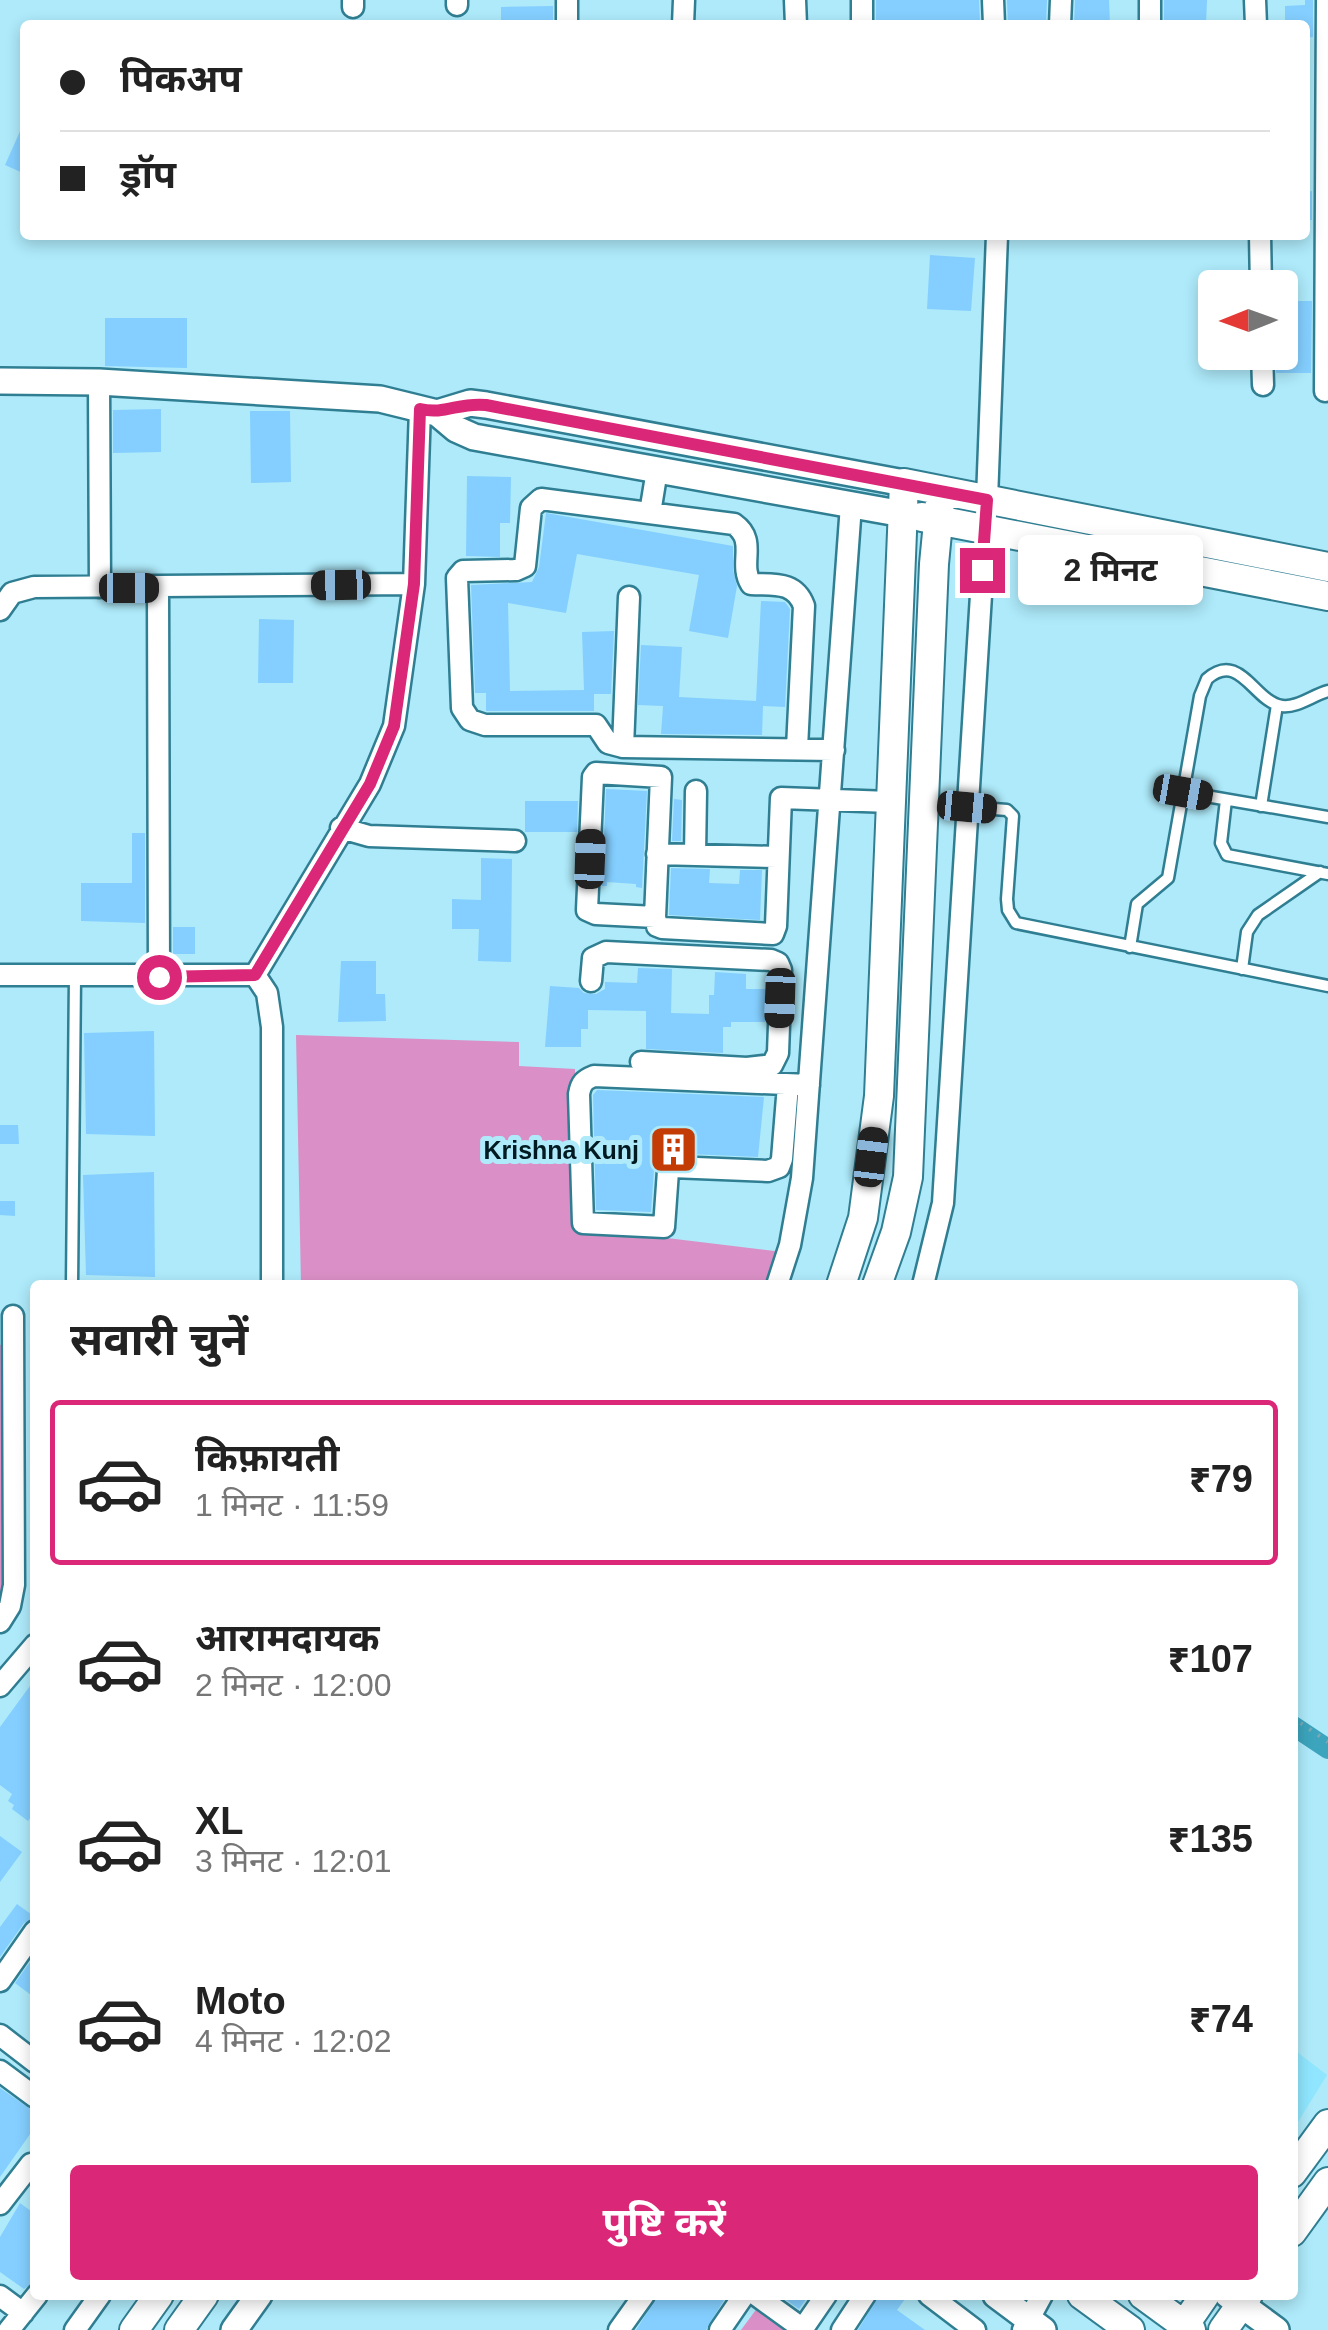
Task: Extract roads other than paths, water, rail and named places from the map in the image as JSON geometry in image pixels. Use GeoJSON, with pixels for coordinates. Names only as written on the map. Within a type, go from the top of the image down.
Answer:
{"type":"FeatureCollection","features":[{"type":"Feature","properties":{"kind":"main road"},"geometry":{"type":"LineString","coordinates":[[843,1280],[863,1218],[878,1096],[904,483],[1328,567]]}},
{"type":"Feature","properties":{"kind":"main road"},"geometry":{"type":"LineString","coordinates":[[879,1280],[896,1232],[908,1177],[934,564],[941,491]]}},
{"type":"Feature","properties":{"kind":"main road"},"geometry":{"type":"LineString","coordinates":[[903,514],[1328,596]]}},
{"type":"Feature","properties":{"kind":"main road"},"geometry":{"type":"LineString","coordinates":[[1298,2165],[1328,2124]]}},
{"type":"Feature","properties":{"kind":"main road"},"geometry":{"type":"LineString","coordinates":[[1298,2224],[1328,2182]]}},
{"type":"Feature","properties":{"kind":"main road"},"geometry":{"type":"LineString","coordinates":[[134,2330],[155,2300]]}},
{"type":"Feature","properties":{"kind":"main road"},"geometry":{"type":"LineString","coordinates":[[179,2330],[200,2300]]}},
{"type":"Feature","properties":{"kind":"main road"},"geometry":{"type":"LineString","coordinates":[[1089,2300],[1130,2330]]}},
{"type":"Feature","properties":{"kind":"main road"},"geometry":{"type":"LineString","coordinates":[[1150,2300],[1186,2328],[1202,2300]]}},
{"type":"Feature","properties":{"kind":"main road"},"geometry":{"type":"LineString","coordinates":[[1222,2330],[1238,2300]]}},
{"type":"Feature","properties":{"kind":"street"},"geometry":{"type":"LineString","coordinates":[[1326,392],[1327,0]]}},
{"type":"Feature","properties":{"kind":"street"},"geometry":{"type":"LineString","coordinates":[[925,1280],[943,1203],[987,500],[997,240]]}},
{"type":"Feature","properties":{"kind":"street"},"geometry":{"type":"LineString","coordinates":[[1260,240],[1261,270]]}},
{"type":"Feature","properties":{"kind":"street"},"geometry":{"type":"LineString","coordinates":[[1263,370],[1263,385]]}},
{"type":"Feature","properties":{"kind":"street"},"geometry":{"type":"LineString","coordinates":[[0,382],[98,382],[350,396],[429,411],[470,403],[904,483]]}},
{"type":"Feature","properties":{"kind":"street"},"geometry":{"type":"LineString","coordinates":[[98,382],[100,587]]}},
{"type":"Feature","properties":{"kind":"street"},"geometry":{"type":"LineString","coordinates":[[429,411],[474,438],[903,514]]}},
{"type":"Feature","properties":{"kind":"street"},"geometry":{"type":"LineString","coordinates":[[255,975],[370,784],[394,726],[414,584],[429,411]]}},
{"type":"Feature","properties":{"kind":"street"},"geometry":{"type":"LineString","coordinates":[[650,513],[656,470]]}},
{"type":"Feature","properties":{"kind":"street"},"geometry":{"type":"LineString","coordinates":[[797,748],[804,627],[799,594],[790,586],[751,584],[746,575],[748,543],[744,531],[734,524],[536,500],[531,508],[525,566],[516,570],[464,571],[458,578],[462,708],[465,715],[485,726],[596,725],[608,743],[623,748],[834,750]]}},
{"type":"Feature","properties":{"kind":"street"},"geometry":{"type":"LineString","coordinates":[[779,1280],[790,1245],[802,1178],[851,505]]}},
{"type":"Feature","properties":{"kind":"street"},"geometry":{"type":"LineString","coordinates":[[0,610],[12,594],[25,588],[414,584]]}},
{"type":"Feature","properties":{"kind":"street"},"geometry":{"type":"LineString","coordinates":[[158,588],[159,977]]}},
{"type":"Feature","properties":{"kind":"street"},"geometry":{"type":"LineString","coordinates":[[623,748],[628,597]]}},
{"type":"Feature","properties":{"kind":"street"},"geometry":{"type":"LineString","coordinates":[[656,917],[596,914],[587,910],[596,773],[661,777],[656,917],[657,926],[662,928],[773,934],[780,798],[890,802]]}},
{"type":"Feature","properties":{"kind":"street"},"geometry":{"type":"LineString","coordinates":[[696,790],[696,855]]}},
{"type":"Feature","properties":{"kind":"street"},"geometry":{"type":"LineString","coordinates":[[341,828],[370,836],[516,840]]}},
{"type":"Feature","properties":{"kind":"street"},"geometry":{"type":"LineString","coordinates":[[657,854],[776,857]]}},
{"type":"Feature","properties":{"kind":"street"},"geometry":{"type":"LineString","coordinates":[[592,981],[593,958],[606,952],[776,961],[781,970],[777,1059],[772,1064],[760,1068],[640,1062]]}},
{"type":"Feature","properties":{"kind":"street"},"geometry":{"type":"LineString","coordinates":[[0,976],[255,975]]}},
{"type":"Feature","properties":{"kind":"street"},"geometry":{"type":"LineString","coordinates":[[255,975],[267,994],[272,1027],[272,1280]]}},
{"type":"Feature","properties":{"kind":"street"},"geometry":{"type":"LineString","coordinates":[[777,1059],[811,1062]]}},
{"type":"Feature","properties":{"kind":"street"},"geometry":{"type":"LineString","coordinates":[[788,1084],[779,1168],[768,1171],[672,1167],[668,1171],[664,1227],[583,1223],[579,1094],[580,1084],[587,1079],[594,1076],[788,1084],[810,1085]]}},
{"type":"Feature","properties":{"kind":"street"},"geometry":{"type":"LineString","coordinates":[[0,1622],[10,1606],[14,1585],[16,1316]]}},
{"type":"Feature","properties":{"kind":"street"},"geometry":{"type":"LineString","coordinates":[[14,1585],[30,1595]]}},
{"type":"Feature","properties":{"kind":"street"},"geometry":{"type":"LineString","coordinates":[[0,1686],[30,1651]]}},
{"type":"Feature","properties":{"kind":"street"},"geometry":{"type":"LineString","coordinates":[[0,1982],[30,1938]]}},
{"type":"Feature","properties":{"kind":"street"},"geometry":{"type":"LineString","coordinates":[[0,2036],[30,2058]]}},
{"type":"Feature","properties":{"kind":"street"},"geometry":{"type":"LineString","coordinates":[[0,2071],[30,2093]]}},
{"type":"Feature","properties":{"kind":"street"},"geometry":{"type":"LineString","coordinates":[[3,2196],[30,2166]]}},
{"type":"Feature","properties":{"kind":"street"},"geometry":{"type":"LineString","coordinates":[[0,2296],[22,2313]]}},
{"type":"Feature","properties":{"kind":"street"},"geometry":{"type":"LineString","coordinates":[[9,2330],[32,2300]]}},
{"type":"Feature","properties":{"kind":"street"},"geometry":{"type":"LineString","coordinates":[[76,2330],[97,2300]]}},
{"type":"Feature","properties":{"kind":"street"},"geometry":{"type":"LineString","coordinates":[[234,2330],[255,2300]]}},
{"type":"Feature","properties":{"kind":"street"},"geometry":{"type":"LineString","coordinates":[[619,2330],[640,2300]]}},
{"type":"Feature","properties":{"kind":"street"},"geometry":{"type":"LineString","coordinates":[[720,2330],[741,2300]]}},
{"type":"Feature","properties":{"kind":"street"},"geometry":{"type":"LineString","coordinates":[[763,2300],[802,2330],[823,2300]]}},
{"type":"Feature","properties":{"kind":"street"},"geometry":{"type":"LineString","coordinates":[[842,2330],[862,2300]]}},
{"type":"Feature","properties":{"kind":"street"},"geometry":{"type":"LineString","coordinates":[[935,2300],[974,2330]]}},
{"type":"Feature","properties":{"kind":"street"},"geometry":{"type":"LineString","coordinates":[[1002,2300],[1032,2327],[1040,2300]]}},
{"type":"Feature","properties":{"kind":"street"},"geometry":{"type":"LineString","coordinates":[[1241,2300],[1276,2330]]}},
{"type":"Feature","properties":{"kind":"lane"},"geometry":{"type":"LineString","coordinates":[[1130,946],[1137,904],[1168,878],[1203,686],[1212,674],[1222,670],[1240,674],[1277,705],[1290,706],[1328,691]]}},
{"type":"Feature","properties":{"kind":"lane"},"geometry":{"type":"LineString","coordinates":[[1261,806],[1277,705]]}},
{"type":"Feature","properties":{"kind":"lane"},"geometry":{"type":"LineString","coordinates":[[1183,792],[1328,817]]}},
{"type":"Feature","properties":{"kind":"lane"},"geometry":{"type":"LineString","coordinates":[[1226,800],[1221,842],[1227,856],[1324,873]]}},
{"type":"Feature","properties":{"kind":"lane"},"geometry":{"type":"LineString","coordinates":[[967,807],[1007,810],[1013,816],[1006,899],[1011,918],[1024,926],[1328,986]]}},
{"type":"Feature","properties":{"kind":"lane"},"geometry":{"type":"LineString","coordinates":[[1242,968],[1248,932],[1258,915],[1324,873]]}},
{"type":"Feature","properties":{"kind":"lane"},"geometry":{"type":"LineString","coordinates":[[72,1280],[74,976]]}},
{"type":"Feature","properties":{"kind":"waterway"},"geometry":{"type":"LineString","coordinates":[[1298,1729],[1328,1749]]}},
{"type":"Feature","properties":{"kind":"place","name":"Krishna Kunj"},"geometry":{"type":"Point","coordinates":[674,1150]}}]}
